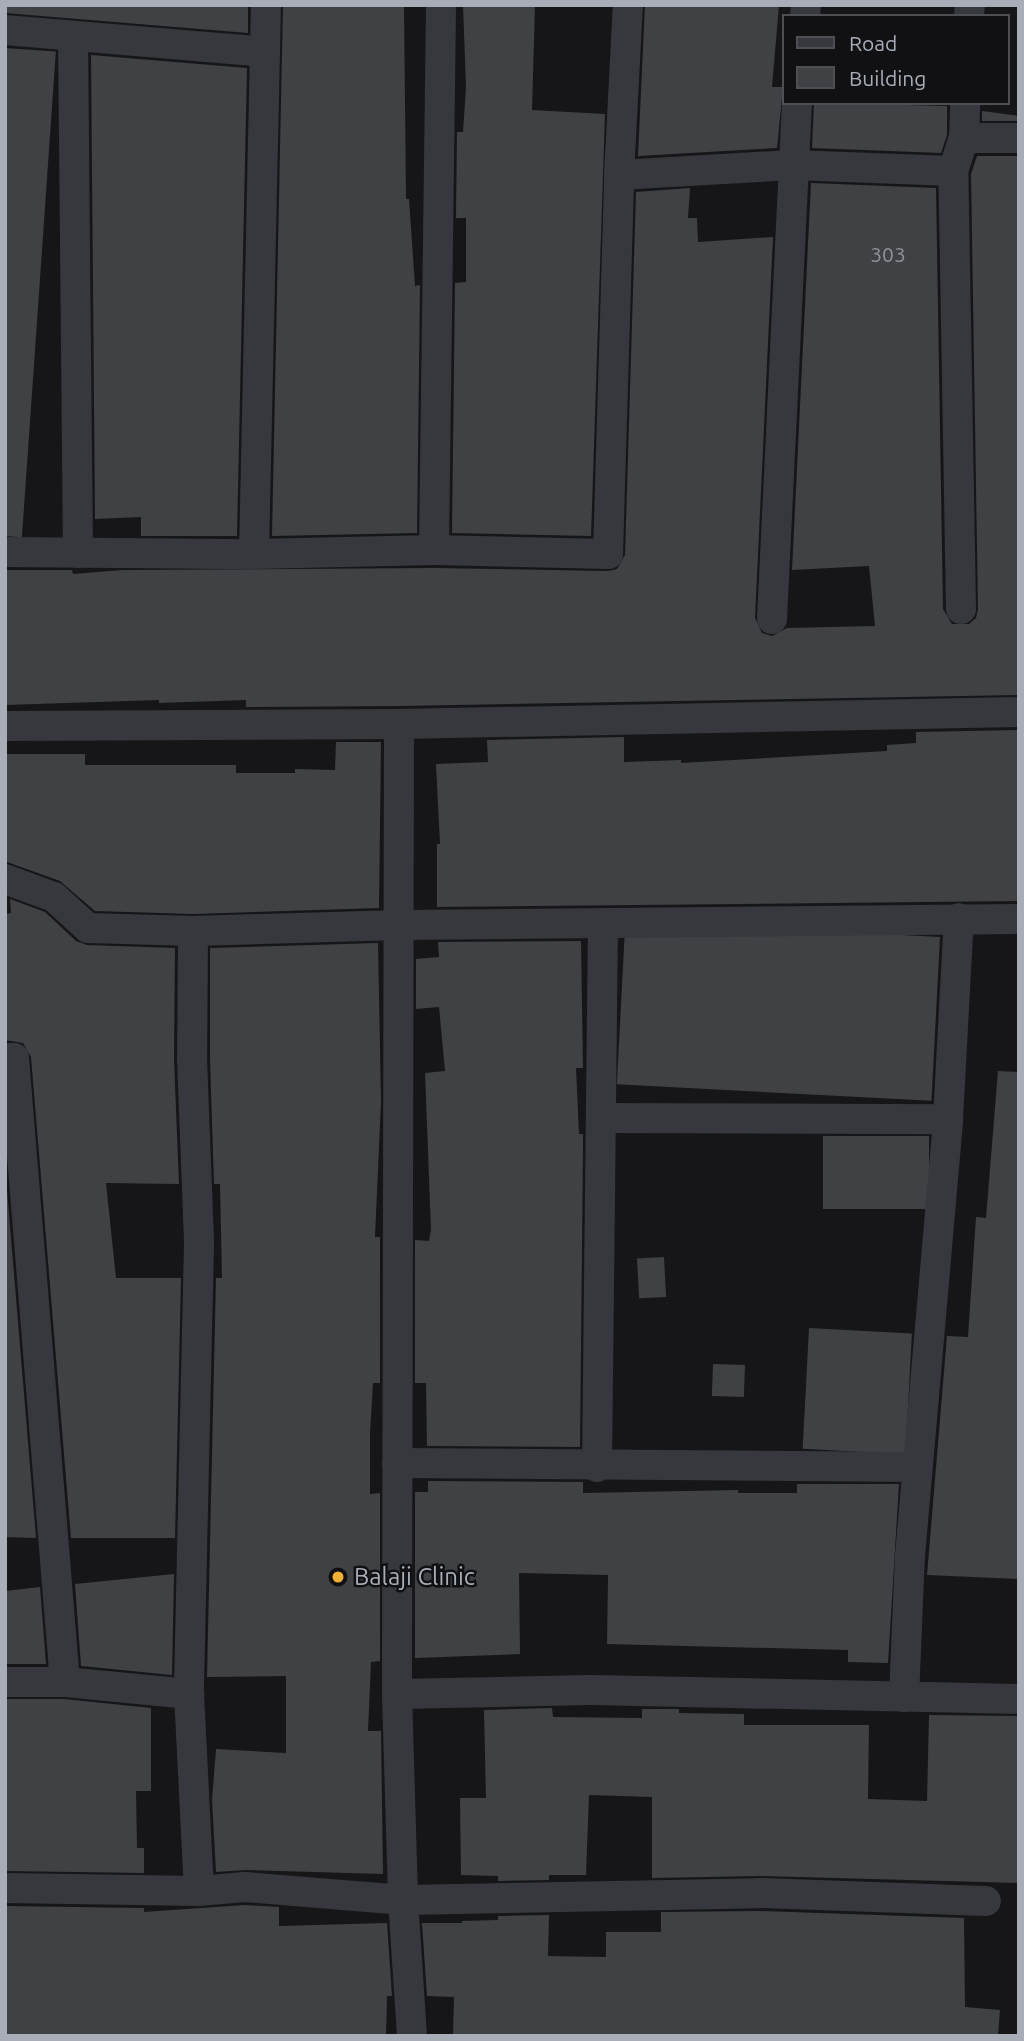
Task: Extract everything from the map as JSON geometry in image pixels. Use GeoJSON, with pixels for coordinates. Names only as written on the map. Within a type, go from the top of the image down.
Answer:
{"type":"FeatureCollection","features":[{"type":"Feature","properties":{"kind":"street"},"geometry":{"type":"LineString","coordinates":[[254,554],[266,5]]}},
{"type":"Feature","properties":{"kind":"street"},"geometry":{"type":"LineString","coordinates":[[434,550],[441,5]]}},
{"type":"Feature","properties":{"kind":"street"},"geometry":{"type":"LineString","coordinates":[[5,552],[254,554],[434,550],[608,554],[619,175],[628,5]]}},
{"type":"Feature","properties":{"kind":"street"},"geometry":{"type":"LineString","coordinates":[[5,30],[265,51]]}},
{"type":"Feature","properties":{"kind":"street"},"geometry":{"type":"LineString","coordinates":[[73,36],[78,553]]}},
{"type":"Feature","properties":{"kind":"street"},"geometry":{"type":"LineString","coordinates":[[772,619],[797,105]]}},
{"type":"Feature","properties":{"kind":"street"},"geometry":{"type":"LineString","coordinates":[[961,609],[953,171],[964,138],[965,105]]}},
{"type":"Feature","properties":{"kind":"street"},"geometry":{"type":"LineString","coordinates":[[964,138],[1019,138]]}},
{"type":"Feature","properties":{"kind":"street"},"geometry":{"type":"LineString","coordinates":[[619,175],[792,165],[953,171]]}},
{"type":"Feature","properties":{"kind":"street"},"geometry":{"type":"LineString","coordinates":[[5,726],[399,724],[1019,712]]}},
{"type":"Feature","properties":{"kind":"street"},"geometry":{"type":"LineString","coordinates":[[399,724],[397,1694],[403,1900],[412,2036]]}},
{"type":"Feature","properties":{"kind":"street"},"geometry":{"type":"LineString","coordinates":[[5,878],[54,897],[88,928],[192,931],[399,925],[1019,919]]}},
{"type":"Feature","properties":{"kind":"street"},"geometry":{"type":"LineString","coordinates":[[904,1697],[917,1467],[948,1119],[959,918]]}},
{"type":"Feature","properties":{"kind":"street"},"geometry":{"type":"LineString","coordinates":[[597,1467],[603,924]]}},
{"type":"Feature","properties":{"kind":"street"},"geometry":{"type":"LineString","coordinates":[[192,931],[192,1059],[199,1244],[189,1694],[199,1891]]}},
{"type":"Feature","properties":{"kind":"street"},"geometry":{"type":"LineString","coordinates":[[5,1058],[14,1058],[65,1682]]}},
{"type":"Feature","properties":{"kind":"street"},"geometry":{"type":"LineString","coordinates":[[601,1118],[948,1119]]}},
{"type":"Feature","properties":{"kind":"street"},"geometry":{"type":"LineString","coordinates":[[397,1463],[597,1467],[917,1467]]}},
{"type":"Feature","properties":{"kind":"street"},"geometry":{"type":"LineString","coordinates":[[5,1682],[65,1682],[189,1694]]}},
{"type":"Feature","properties":{"kind":"street"},"geometry":{"type":"LineString","coordinates":[[397,1694],[591,1690],[1019,1699]]}},
{"type":"Feature","properties":{"kind":"street"},"geometry":{"type":"LineString","coordinates":[[5,1888],[199,1891],[245,1887],[403,1900],[759,1893],[986,1901]]}},
{"type":"Feature","properties":{"kind":"building"},"geometry":{"type":"Polygon","coordinates":[[[5,5],[248,5],[248,33],[5,13],[5,5]]]}},
{"type":"Feature","properties":{"kind":"building"},"geometry":{"type":"Polygon","coordinates":[[[283,5],[404,5],[406,199],[409,199],[415,286],[420,285],[417,533],[272,536],[283,5]]]}},
{"type":"Feature","properties":{"kind":"building"},"geometry":{"type":"Polygon","coordinates":[[[463,5],[535,5],[532,110],[605,114],[591,536],[452,533],[455,283],[466,282],[466,218],[456,218],[457,132],[463,132],[466,87],[463,5]]]}},
{"type":"Feature","properties":{"kind":"building"},"geometry":{"type":"Polygon","coordinates":[[[645,5],[779,5],[772,87],[782,87],[777,148],[638,156],[645,5]]]}},
{"type":"Feature","properties":{"kind":"building"},"geometry":{"type":"Polygon","coordinates":[[[5,48],[56,52],[22,537],[5,536],[5,48]]]}},
{"type":"Feature","properties":{"kind":"building"},"geometry":{"type":"Polygon","coordinates":[[[91,55],[247,68],[237,536],[141,536],[141,517],[95,519],[91,55]]]}},
{"type":"Feature","properties":{"kind":"building"},"geometry":{"type":"Polygon","coordinates":[[[814,105],[947,106],[947,135],[941,153],[812,148],[814,105]]]}},
{"type":"Feature","properties":{"kind":"building"},"geometry":{"type":"Polygon","coordinates":[[[982,111],[1019,116],[1019,121],[982,121],[982,111]]]}},
{"type":"Feature","properties":{"kind":"building"},"geometry":{"type":"Polygon","coordinates":[[[977,156],[1019,156],[1019,695],[399,706],[246,707],[246,700],[5,705],[5,570],[72,570],[73,574],[123,570],[617,569],[625,555],[636,192],[690,188],[688,218],[697,218],[698,242],[773,237],[755,618],[762,633],[772,636],[787,628],[875,626],[869,566],[792,570],[811,183],[936,188],[943,609],[952,624],[969,624],[976,618],[978,609],[971,174],[977,156]]]}},
{"type":"Feature","properties":{"kind":"building"},"geometry":{"type":"Polygon","coordinates":[[[1019,730],[1019,901],[437,907],[437,844],[440,844],[436,764],[488,762],[487,740],[624,737],[624,762],[681,760],[681,763],[887,751],[887,745],[916,743],[916,732],[1019,730]]]}},
{"type":"Feature","properties":{"kind":"building"},"geometry":{"type":"Polygon","coordinates":[[[336,742],[381,742],[379,908],[193,914],[95,911],[60,881],[7,862],[5,754],[85,754],[85,765],[236,765],[236,773],[295,773],[295,769],[335,770],[336,742]]]}},
{"type":"Feature","properties":{"kind":"building"},"geometry":{"type":"Polygon","coordinates":[[[10,899],[45,912],[76,941],[87,945],[175,948],[174,1059],[179,1184],[106,1183],[116,1278],[181,1278],[175,1538],[71,1538],[31,1057],[23,1043],[5,1040],[5,914],[11,913],[10,899]]]}},
{"type":"Feature","properties":{"kind":"building"},"geometry":{"type":"Polygon","coordinates":[[[625,921],[940,937],[931,1101],[617,1084],[625,921]]]}},
{"type":"Feature","properties":{"kind":"building"},"geometry":{"type":"Polygon","coordinates":[[[581,941],[583,1068],[576,1068],[579,1134],[583,1134],[580,1447],[427,1446],[426,1383],[415,1383],[415,1240],[429,1241],[431,1230],[425,1073],[445,1071],[439,1007],[416,1009],[416,959],[439,957],[438,942],[581,941]]]}},
{"type":"Feature","properties":{"kind":"building"},"geometry":{"type":"Polygon","coordinates":[[[378,943],[381,1101],[375,1237],[380,1237],[380,1383],[373,1383],[370,1494],[380,1493],[380,1661],[371,1662],[368,1731],[381,1731],[383,1874],[246,1870],[216,1872],[212,1800],[216,1749],[286,1753],[286,1676],[207,1677],[216,1278],[222,1278],[220,1184],[214,1184],[210,948],[378,943]]]}},
{"type":"Feature","properties":{"kind":"building"},"geometry":{"type":"Polygon","coordinates":[[[998,1071],[1019,1072],[1019,1579],[927,1575],[947,1336],[968,1337],[976,1217],[986,1218],[998,1071]]]}},
{"type":"Feature","properties":{"kind":"building"},"geometry":{"type":"Polygon","coordinates":[[[823,1136],[929,1136],[929,1209],[823,1209],[823,1136]]]}},
{"type":"Feature","properties":{"kind":"building"},"geometry":{"type":"Polygon","coordinates":[[[5,1166],[36,1538],[5,1537],[5,1166]]]}},
{"type":"Feature","properties":{"kind":"building"},"geometry":{"type":"Polygon","coordinates":[[[664,1257],[666,1297],[639,1298],[637,1258],[664,1257]]]}},
{"type":"Feature","properties":{"kind":"building"},"geometry":{"type":"Polygon","coordinates":[[[809,1328],[912,1333],[906,1454],[803,1449],[809,1328]]]}},
{"type":"Feature","properties":{"kind":"building"},"geometry":{"type":"Polygon","coordinates":[[[713,1364],[745,1365],[744,1397],[712,1396],[713,1364]]]}},
{"type":"Feature","properties":{"kind":"building"},"geometry":{"type":"Polygon","coordinates":[[[428,1481],[583,1482],[583,1493],[738,1490],[738,1493],[797,1493],[797,1484],[899,1484],[888,1663],[848,1662],[848,1650],[607,1644],[608,1575],[519,1573],[520,1654],[415,1658],[415,1492],[428,1492],[428,1481]]]}},
{"type":"Feature","properties":{"kind":"building"},"geometry":{"type":"Polygon","coordinates":[[[174,1574],[172,1675],[81,1666],[75,1584],[174,1574]]]}},
{"type":"Feature","properties":{"kind":"building"},"geometry":{"type":"Polygon","coordinates":[[[40,1587],[46,1664],[5,1664],[5,1591],[40,1587]]]}},
{"type":"Feature","properties":{"kind":"building"},"geometry":{"type":"Polygon","coordinates":[[[5,1699],[64,1699],[151,1708],[151,1791],[136,1791],[137,1848],[144,1848],[144,1873],[5,1871],[5,1699]]]}},
{"type":"Feature","properties":{"kind":"building"},"geometry":{"type":"Polygon","coordinates":[[[552,1708],[553,1717],[642,1718],[642,1709],[679,1709],[679,1713],[744,1714],[744,1725],[869,1725],[868,1799],[927,1801],[929,1715],[1019,1716],[1019,1883],[760,1876],[652,1878],[652,1797],[589,1795],[586,1875],[549,1875],[549,1880],[498,1881],[498,1876],[461,1875],[460,1798],[486,1798],[484,1710],[552,1708]]]}},
{"type":"Feature","properties":{"kind":"building"},"geometry":{"type":"Polygon","coordinates":[[[245,1905],[279,1907],[279,1926],[387,1923],[392,1996],[387,1996],[386,2036],[5,2036],[5,1906],[144,1908],[144,1912],[245,1905]]]}},
{"type":"Feature","properties":{"kind":"building"},"geometry":{"type":"Polygon","coordinates":[[[759,1911],[964,1918],[965,2007],[1000,2010],[998,2036],[453,2036],[454,1997],[427,1996],[422,1923],[462,1923],[498,1920],[498,1916],[549,1915],[548,1956],[606,1957],[606,1932],[661,1932],[661,1912],[759,1911]]]}},
{"type":"Feature","properties":{"kind":"place","name":"Balaji Clinic"},"geometry":{"type":"Point","coordinates":[338,1577]}}]}
